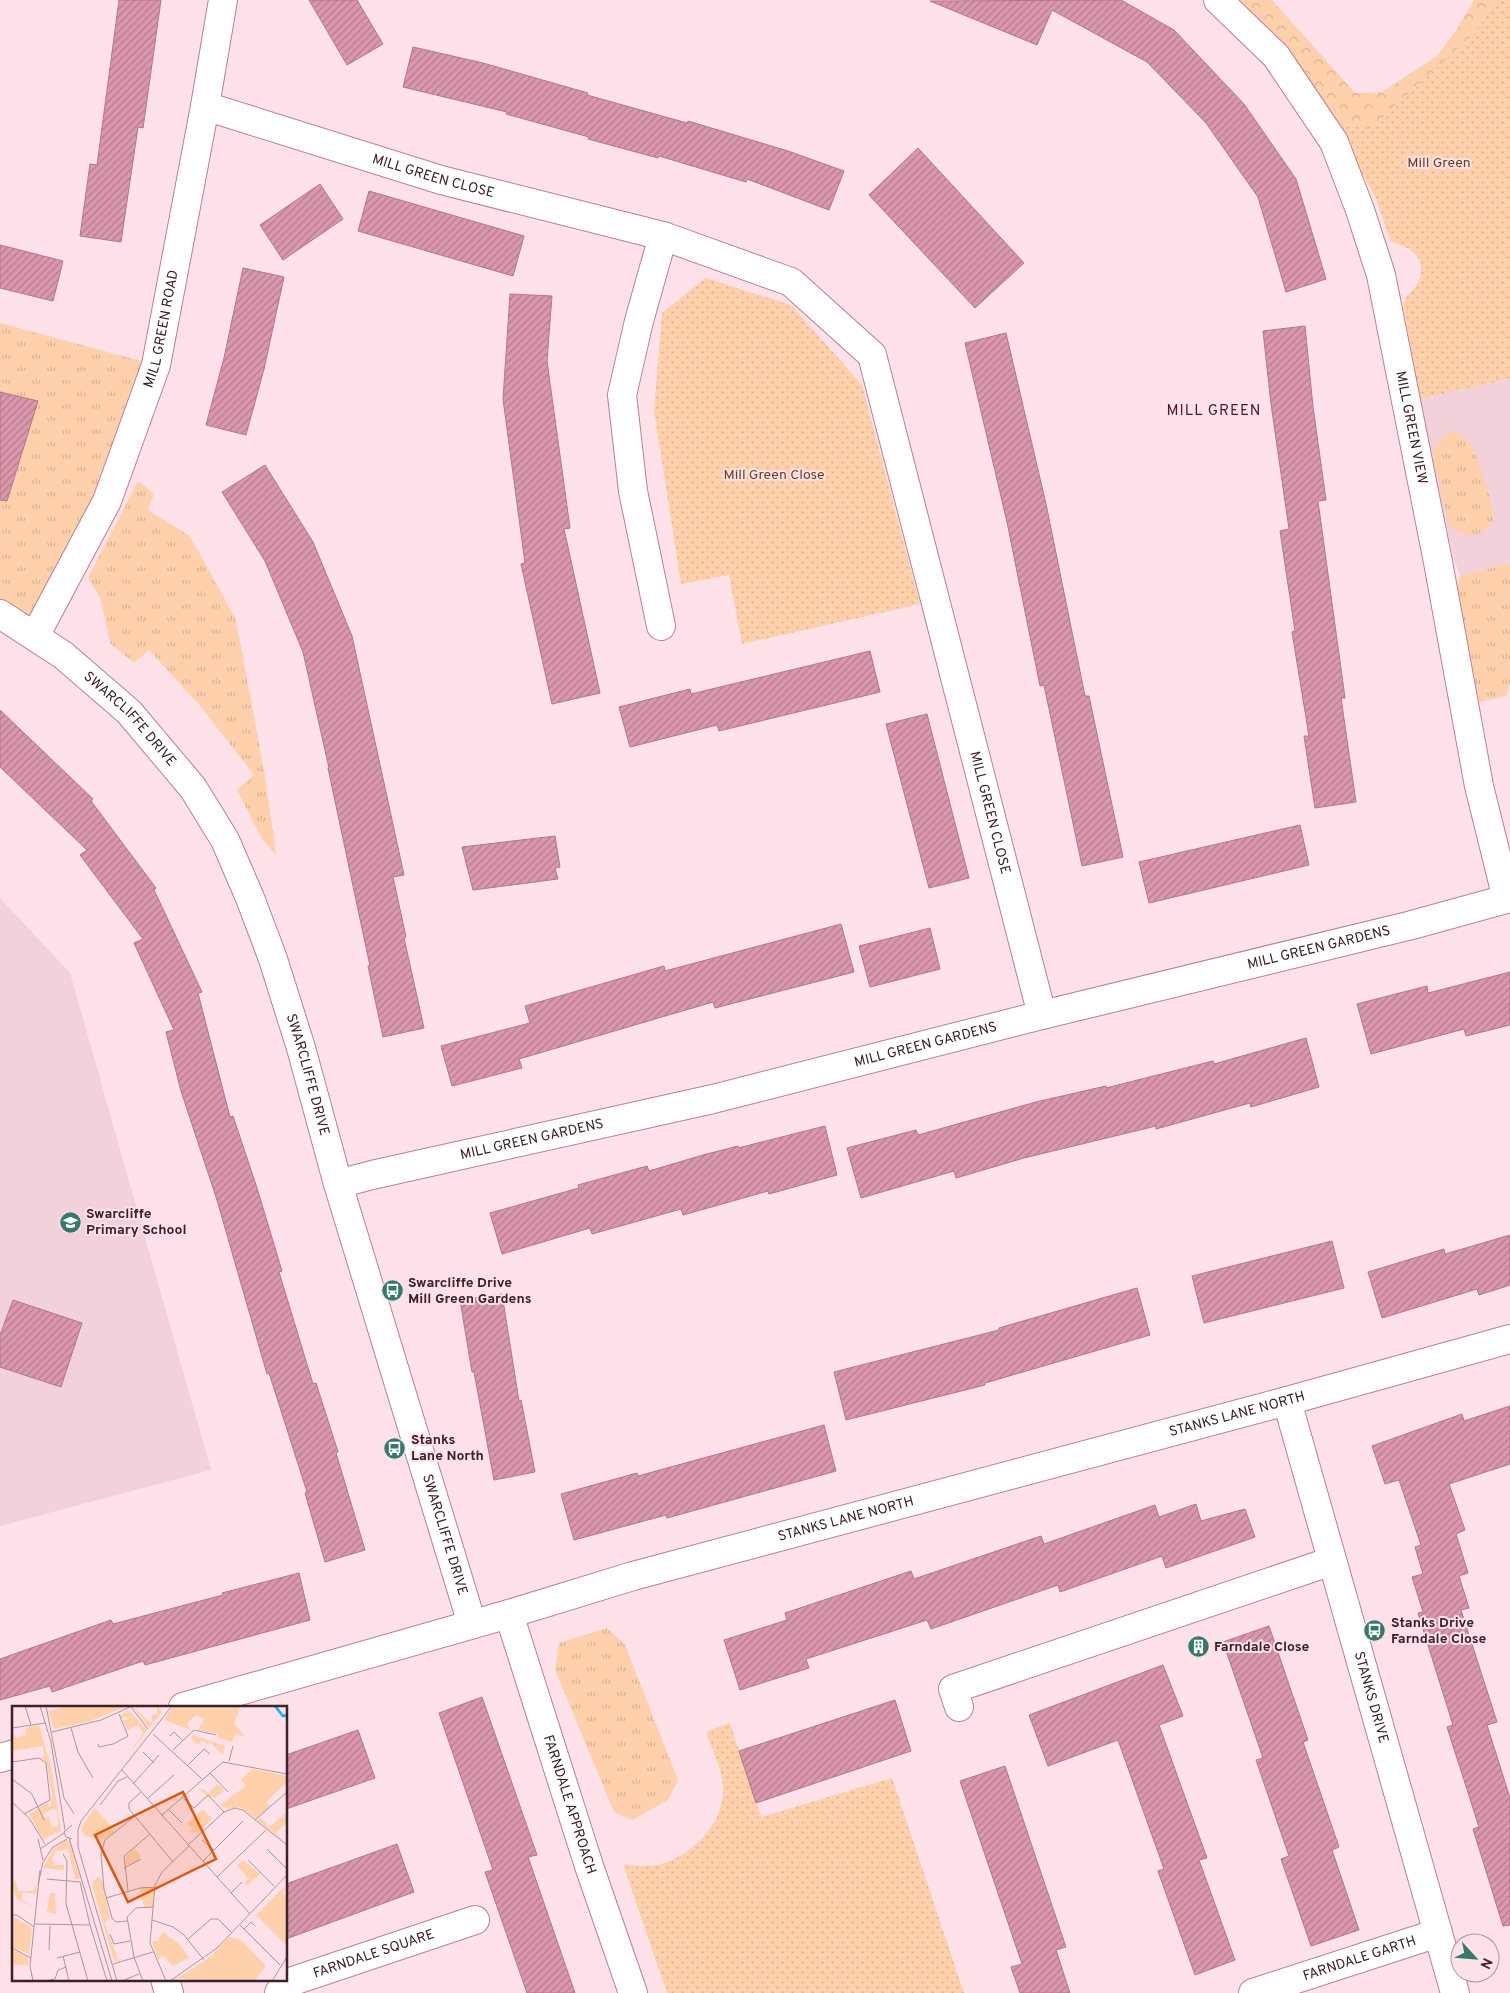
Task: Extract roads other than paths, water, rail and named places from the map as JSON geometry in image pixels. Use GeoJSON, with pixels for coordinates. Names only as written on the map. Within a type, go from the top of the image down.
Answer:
{"type":"FeatureCollection","features":[{"type":"Feature","properties":{"kind":"street","name":"MILL GREEN ROAD"},"geometry":{"type":"LineString","coordinates":[[35,636],[107,501],[156,365],[223,0]]}},
{"type":"Feature","properties":{"kind":"street","name":"MILL GREEN VIEW"},"geometry":{"type":"LineString","coordinates":[[1218,0],[1276,56],[1334,142],[1363,219],[1381,275],[1438,562],[1479,786],[1508,898]]}},
{"type":"Feature","properties":{"kind":"street","name":"MILL GREEN CLOSE"},"geometry":{"type":"LineString","coordinates":[[205,106],[440,180],[663,236],[791,282],[872,355],[1042,1015]]}},
{"type":"Feature","properties":{"kind":"street"},"geometry":{"type":"LineString","coordinates":[[661,626],[633,491],[622,395],[663,236]]}},
{"type":"Feature","properties":{"kind":"street","name":"SWARCLIFFE DRIVE"},"geometry":{"type":"LineString","coordinates":[[0,614],[63,655],[129,712],[193,788],[225,840],[273,959],[301,1048],[338,1184],[472,1624]]}},
{"type":"Feature","properties":{"kind":"street","name":"MILL GREEN GARDENS"},"geometry":{"type":"LineString","coordinates":[[338,1184],[372,1174],[713,1099],[1042,1015],[1412,925],[1508,898]]}},
{"type":"Feature","properties":{"kind":"street","name":"STANKS LANE NORTH"},"geometry":{"type":"LineString","coordinates":[[186,1706],[509,1614],[634,1576],[1287,1401],[1510,1339]]}},
{"type":"Feature","properties":{"kind":"street","name":"STANKS DRIVE"},"geometry":{"type":"LineString","coordinates":[[1287,1401],[1455,1993]]}},
{"type":"Feature","properties":{"kind":"street"},"geometry":{"type":"LineString","coordinates":[[959,1707],[953,1689],[1332,1561]]}},
{"type":"Feature","properties":{"kind":"street","name":"FARNDALE APPROACH"},"geometry":{"type":"LineString","coordinates":[[509,1614],[589,1866],[633,1993]]}},
{"type":"Feature","properties":{"kind":"street","name":"FARNDALE SQUARE"},"geometry":{"type":"LineString","coordinates":[[279,1993],[284,1984],[474,1920]]}},
{"type":"Feature","properties":{"kind":"street","name":"FARNDALE GARTH"},"geometry":{"type":"LineString","coordinates":[[1254,1993],[1438,1933]]}},
{"type":"Feature","properties":{"kind":"street"},"geometry":{"type":"LineString","coordinates":[[165,1980],[169,1993]]}},
{"type":"Feature","properties":{"kind":"place","name":"Swarcliffe Primary School"},"geometry":{"type":"Point","coordinates":[70,1222]}},
{"type":"Feature","properties":{"kind":"place","name":"Swarcliffe Drive Mill Green Gardens"},"geometry":{"type":"Point","coordinates":[392,1291]}},
{"type":"Feature","properties":{"kind":"place","name":"Stanks Lane North"},"geometry":{"type":"Point","coordinates":[395,1448]}},
{"type":"Feature","properties":{"kind":"place","name":"Stanks Drive Farndale Close"},"geometry":{"type":"Point","coordinates":[1375,1631]}},
{"type":"Feature","properties":{"kind":"place","name":"Farndale Close"},"geometry":{"type":"Point","coordinates":[1198,1647]}},
{"type":"Feature","properties":{"kind":"district","name":"MILL GREEN"},"geometry":{"type":"Point","coordinates":[1214,411]}},
{"type":"Feature","properties":{"kind":"park label","name":"Mill Green"},"geometry":{"type":"Point","coordinates":[1439,163]}},
{"type":"Feature","properties":{"kind":"park label","name":"Mill Green Close"},"geometry":{"type":"Point","coordinates":[774,475]}}]}
